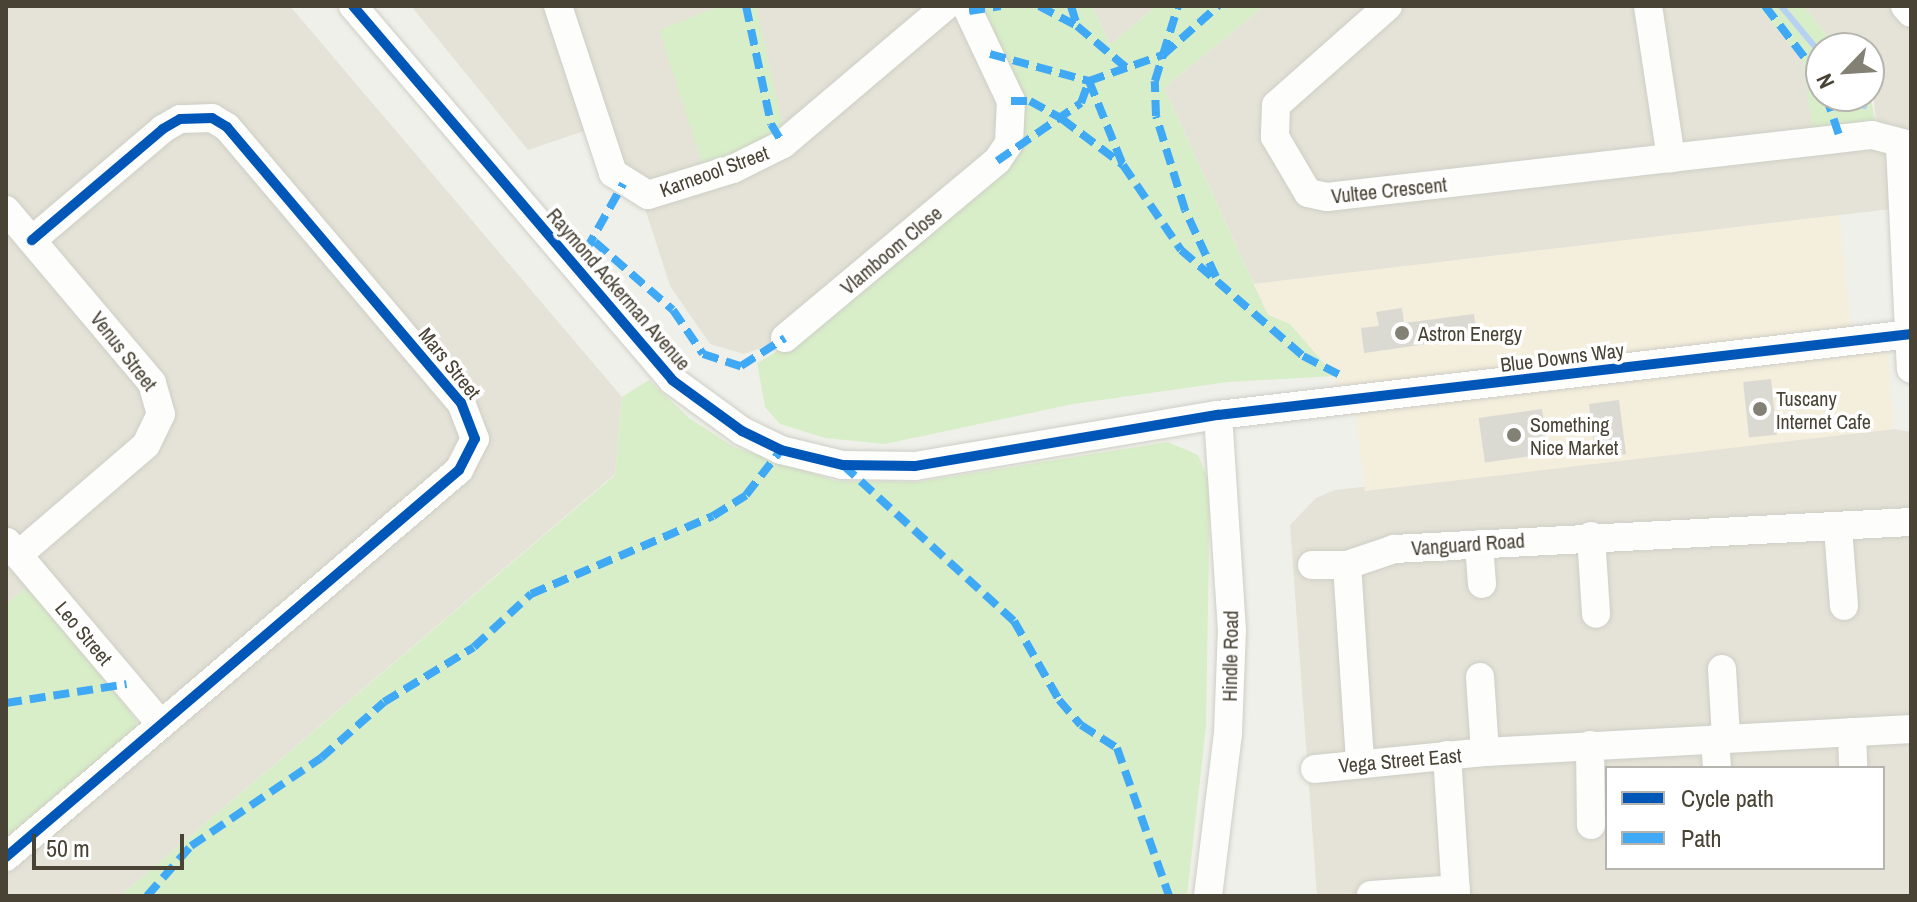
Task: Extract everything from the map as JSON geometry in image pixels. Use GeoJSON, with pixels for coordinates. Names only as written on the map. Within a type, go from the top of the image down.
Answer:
{"type":"FeatureCollection","features":[{"type":"Feature","properties":{"kind":"street","name":"Raymond Ackerman Avenue"},"geometry":{"type":"LineString","coordinates":[[353,6],[672,380],[708,411],[781,450],[843,465],[915,466],[1218,415]]}},
{"type":"Feature","properties":{"kind":"street","name":"Karneool Street"},"geometry":{"type":"LineString","coordinates":[[558,6],[613,173],[648,195],[733,169],[783,144],[946,6]]}},
{"type":"Feature","properties":{"kind":"street","name":"Vlamboom Close"},"geometry":{"type":"LineString","coordinates":[[785,338],[997,161],[1013,125],[1011,101],[966,6]]}},
{"type":"Feature","properties":{"kind":"street","name":"Vultee Crescent"},"geometry":{"type":"LineString","coordinates":[[1388,6],[1276,105],[1275,137],[1308,193],[1327,197],[1872,135],[1905,146]]}},
{"type":"Feature","properties":{"kind":"street"},"geometry":{"type":"LineString","coordinates":[[1648,6],[1671,158]]}},
{"type":"Feature","properties":{"kind":"street"},"geometry":{"type":"LineString","coordinates":[[1905,6],[1911,13]]}},
{"type":"Feature","properties":{"kind":"street","name":"Mars Street"},"geometry":{"type":"LineString","coordinates":[[6,857],[459,470],[472,451],[472,420],[227,127],[212,118],[180,119],[163,129],[32,240]]}},
{"type":"Feature","properties":{"kind":"street"},"geometry":{"type":"LineString","coordinates":[[1905,146],[1911,369]]}},
{"type":"Feature","properties":{"kind":"street","name":"Venus Street"},"geometry":{"type":"LineString","coordinates":[[6,210],[152,383],[161,414],[146,445],[12,548]]}},
{"type":"Feature","properties":{"kind":"street","name":"Blue Downs Way"},"geometry":{"type":"LineString","coordinates":[[1218,415],[1910,334]]}},
{"type":"Feature","properties":{"kind":"street","name":"Hindle Road"},"geometry":{"type":"LineString","coordinates":[[1208,896],[1228,733],[1232,631],[1218,415]]}},
{"type":"Feature","properties":{"kind":"street","name":"Vanguard Road"},"geometry":{"type":"LineString","coordinates":[[1312,565],[1347,565],[1386,549],[1591,536],[1838,528],[1911,522]]}},
{"type":"Feature","properties":{"kind":"street"},"geometry":{"type":"LineString","coordinates":[[1838,528],[1844,606]]}},
{"type":"Feature","properties":{"kind":"street"},"geometry":{"type":"LineString","coordinates":[[1591,536],[1596,614]]}},
{"type":"Feature","properties":{"kind":"street"},"geometry":{"type":"LineString","coordinates":[[1479,544],[1482,584]]}},
{"type":"Feature","properties":{"kind":"street","name":"Leo Street"},"geometry":{"type":"LineString","coordinates":[[12,548],[161,724]]}},
{"type":"Feature","properties":{"kind":"street"},"geometry":{"type":"LineString","coordinates":[[1347,565],[1360,762]]}},
{"type":"Feature","properties":{"kind":"street"},"geometry":{"type":"LineString","coordinates":[[1717,766],[1722,669]]}},
{"type":"Feature","properties":{"kind":"street","name":"Vega Street East"},"geometry":{"type":"LineString","coordinates":[[1480,677],[1485,752]]}},
{"type":"Feature","properties":{"kind":"street","name":"Vega Street East"},"geometry":{"type":"LineString","coordinates":[[1315,769],[1360,762],[1485,752],[1911,729]]}},
{"type":"Feature","properties":{"kind":"street"},"geometry":{"type":"LineString","coordinates":[[1852,732],[1853,766]]}},
{"type":"Feature","properties":{"kind":"street"},"geometry":{"type":"LineString","coordinates":[[1590,745],[1591,825]]}},
{"type":"Feature","properties":{"kind":"street"},"geometry":{"type":"LineString","coordinates":[[1371,895],[1456,892],[1447,755]]}},
{"type":"Feature","properties":{"kind":"shaded area"},"geometry":{"type":"Polygon","coordinates":[[[6,6],[290,6],[622,397],[615,474],[120,896],[6,896],[6,859],[163,724],[37,578],[6,605],[6,6]]]}},
{"type":"Feature","properties":{"kind":"shaded area"},"geometry":{"type":"Polygon","coordinates":[[[411,6],[968,6],[1010,143],[786,339],[744,354],[710,344],[670,286],[641,196],[596,127],[528,150],[411,6]]]}},
{"type":"Feature","properties":{"kind":"shaded area"},"geometry":{"type":"Polygon","coordinates":[[[1092,6],[1156,6],[1110,45],[1092,6]]]}},
{"type":"Feature","properties":{"kind":"shaded area"},"geometry":{"type":"Polygon","coordinates":[[[1264,6],[1758,6],[1803,61],[1805,112],[1811,112],[1815,139],[1877,133],[1875,112],[1885,112],[1885,32],[1824,32],[1803,6],[1911,6],[1911,225],[1900,208],[1254,284],[1164,88],[1264,6]]]}},
{"type":"Feature","properties":{"kind":"shaded area"},"geometry":{"type":"Polygon","coordinates":[[[1840,215],[1852,338],[1887,335],[1894,429],[1365,491],[1354,398],[1339,399],[1333,369],[1268,315],[1254,284],[1840,215]]]}},
{"type":"Feature","properties":{"kind":"shaded area"},"geometry":{"type":"Polygon","coordinates":[[[1894,429],[1911,432],[1911,896],[1317,896],[1290,525],[1316,498],[1335,490],[1894,429]]]}},
{"type":"Feature","properties":{"kind":"green space"},"geometry":{"type":"Polygon","coordinates":[[[719,6],[756,6],[784,131],[704,169],[659,30],[719,6]]]}},
{"type":"Feature","properties":{"kind":"green space"},"geometry":{"type":"Polygon","coordinates":[[[976,6],[1092,6],[1110,45],[1156,6],[1264,6],[1164,88],[1268,315],[1290,324],[1335,376],[1228,382],[1073,404],[885,444],[825,438],[780,424],[765,407],[757,363],[791,343],[1017,144],[976,6]]]}},
{"type":"Feature","properties":{"kind":"green space"},"geometry":{"type":"Polygon","coordinates":[[[1758,6],[1803,6],[1824,32],[1805,32],[1805,75],[1803,61],[1758,6]]]}},
{"type":"Feature","properties":{"kind":"green space"},"geometry":{"type":"Polygon","coordinates":[[[1810,112],[1874,112],[1876,124],[1813,131],[1810,112]]]}},
{"type":"Feature","properties":{"kind":"green space"},"geometry":{"type":"Polygon","coordinates":[[[649,380],[689,418],[734,447],[836,481],[917,482],[1168,442],[1198,455],[1210,484],[1206,727],[1187,896],[120,896],[615,475],[622,397],[649,380]]]}},
{"type":"Feature","properties":{"kind":"green space"},"geometry":{"type":"Polygon","coordinates":[[[31,583],[137,721],[135,730],[6,845],[6,605],[31,583]]]}},
{"type":"Feature","properties":{"kind":"building"},"geometry":{"type":"Polygon","coordinates":[[[1402,308],[1404,323],[1474,314],[1477,337],[1364,353],[1361,328],[1379,326],[1376,312],[1402,308]]]}},
{"type":"Feature","properties":{"kind":"building","name":"Tuscany Internet Cafe"},"geometry":{"type":"Polygon","coordinates":[[[1771,379],[1777,435],[1749,438],[1743,382],[1771,379]]]}},
{"type":"Feature","properties":{"kind":"building"},"geometry":{"type":"Polygon","coordinates":[[[1619,400],[1626,454],[1610,456],[1608,443],[1594,444],[1589,404],[1619,400]]]}},
{"type":"Feature","properties":{"kind":"building","name":"Something Nice Market"},"geometry":{"type":"Polygon","coordinates":[[[1542,409],[1548,454],[1485,462],[1479,418],[1542,409]]]}},
{"type":"Feature","properties":{"kind":"waterway"},"geometry":{"type":"LineString","coordinates":[[1781,6],[1805,35]]}},
{"type":"Feature","properties":{"kind":"marked path"},"geometry":{"type":"LineString","coordinates":[[746,6],[771,124],[783,144]]}},
{"type":"Feature","properties":{"kind":"marked path"},"geometry":{"type":"LineString","coordinates":[[969,11],[1001,6]]}},
{"type":"Feature","properties":{"kind":"marked path"},"geometry":{"type":"LineString","coordinates":[[1039,6],[1077,26]]}},
{"type":"Feature","properties":{"kind":"marked path"},"geometry":{"type":"LineString","coordinates":[[1071,6],[1077,26],[1129,70]]}},
{"type":"Feature","properties":{"kind":"marked path"},"geometry":{"type":"LineString","coordinates":[[990,54],[1089,81],[1163,55],[1178,6]]}},
{"type":"Feature","properties":{"kind":"marked path"},"geometry":{"type":"LineString","coordinates":[[1216,277],[1185,210],[1156,116],[1155,81],[1163,55],[1218,6]]}},
{"type":"Feature","properties":{"kind":"marked path"},"geometry":{"type":"LineString","coordinates":[[1765,6],[1805,58]]}},
{"type":"Feature","properties":{"kind":"marked path"},"geometry":{"type":"LineString","coordinates":[[1089,81],[1123,165]]}},
{"type":"Feature","properties":{"kind":"marked path"},"geometry":{"type":"LineString","coordinates":[[997,161],[1081,103],[1089,81]]}},
{"type":"Feature","properties":{"kind":"marked path"},"geometry":{"type":"LineString","coordinates":[[1011,101],[1030,101],[1062,119],[1123,165],[1181,250],[1303,356],[1344,377]]}},
{"type":"Feature","properties":{"kind":"marked path"},"geometry":{"type":"LineString","coordinates":[[1831,112],[1840,138]]}},
{"type":"Feature","properties":{"kind":"marked path"},"geometry":{"type":"LineString","coordinates":[[586,250],[623,184]]}},
{"type":"Feature","properties":{"kind":"marked path"},"geometry":{"type":"LineString","coordinates":[[595,242],[673,310],[703,354],[741,366],[785,338]]}},
{"type":"Feature","properties":{"kind":"marked path"},"geometry":{"type":"LineString","coordinates":[[147,896],[191,846],[321,758],[384,702],[474,647],[531,594],[713,516],[746,495],[781,450]]}},
{"type":"Feature","properties":{"kind":"marked path"},"geometry":{"type":"LineString","coordinates":[[843,465],[1014,621],[1059,700],[1081,725],[1117,748],[1169,896]]}},
{"type":"Feature","properties":{"kind":"marked path"},"geometry":{"type":"LineString","coordinates":[[6,703],[127,684]]}},
{"type":"Feature","properties":{"kind":"cycle path"},"geometry":{"type":"LineString","coordinates":[[353,6],[672,380],[742,431],[781,450],[843,465],[915,466],[1218,415],[1911,334]]}},
{"type":"Feature","properties":{"kind":"cycle path"},"geometry":{"type":"LineString","coordinates":[[6,857],[459,470],[475,439],[461,403],[227,127],[212,118],[180,119],[163,129],[32,240]]}},
{"type":"Feature","properties":{"kind":"place","name":"Astron Energy"},"geometry":{"type":"Point","coordinates":[1402,333]}},
{"type":"Feature","properties":{"kind":"place","name":"Tuscany Internet Cafe"},"geometry":{"type":"Point","coordinates":[1760,409]}},
{"type":"Feature","properties":{"kind":"place","name":"Something Nice Market"},"geometry":{"type":"Point","coordinates":[1514,435]}}]}
